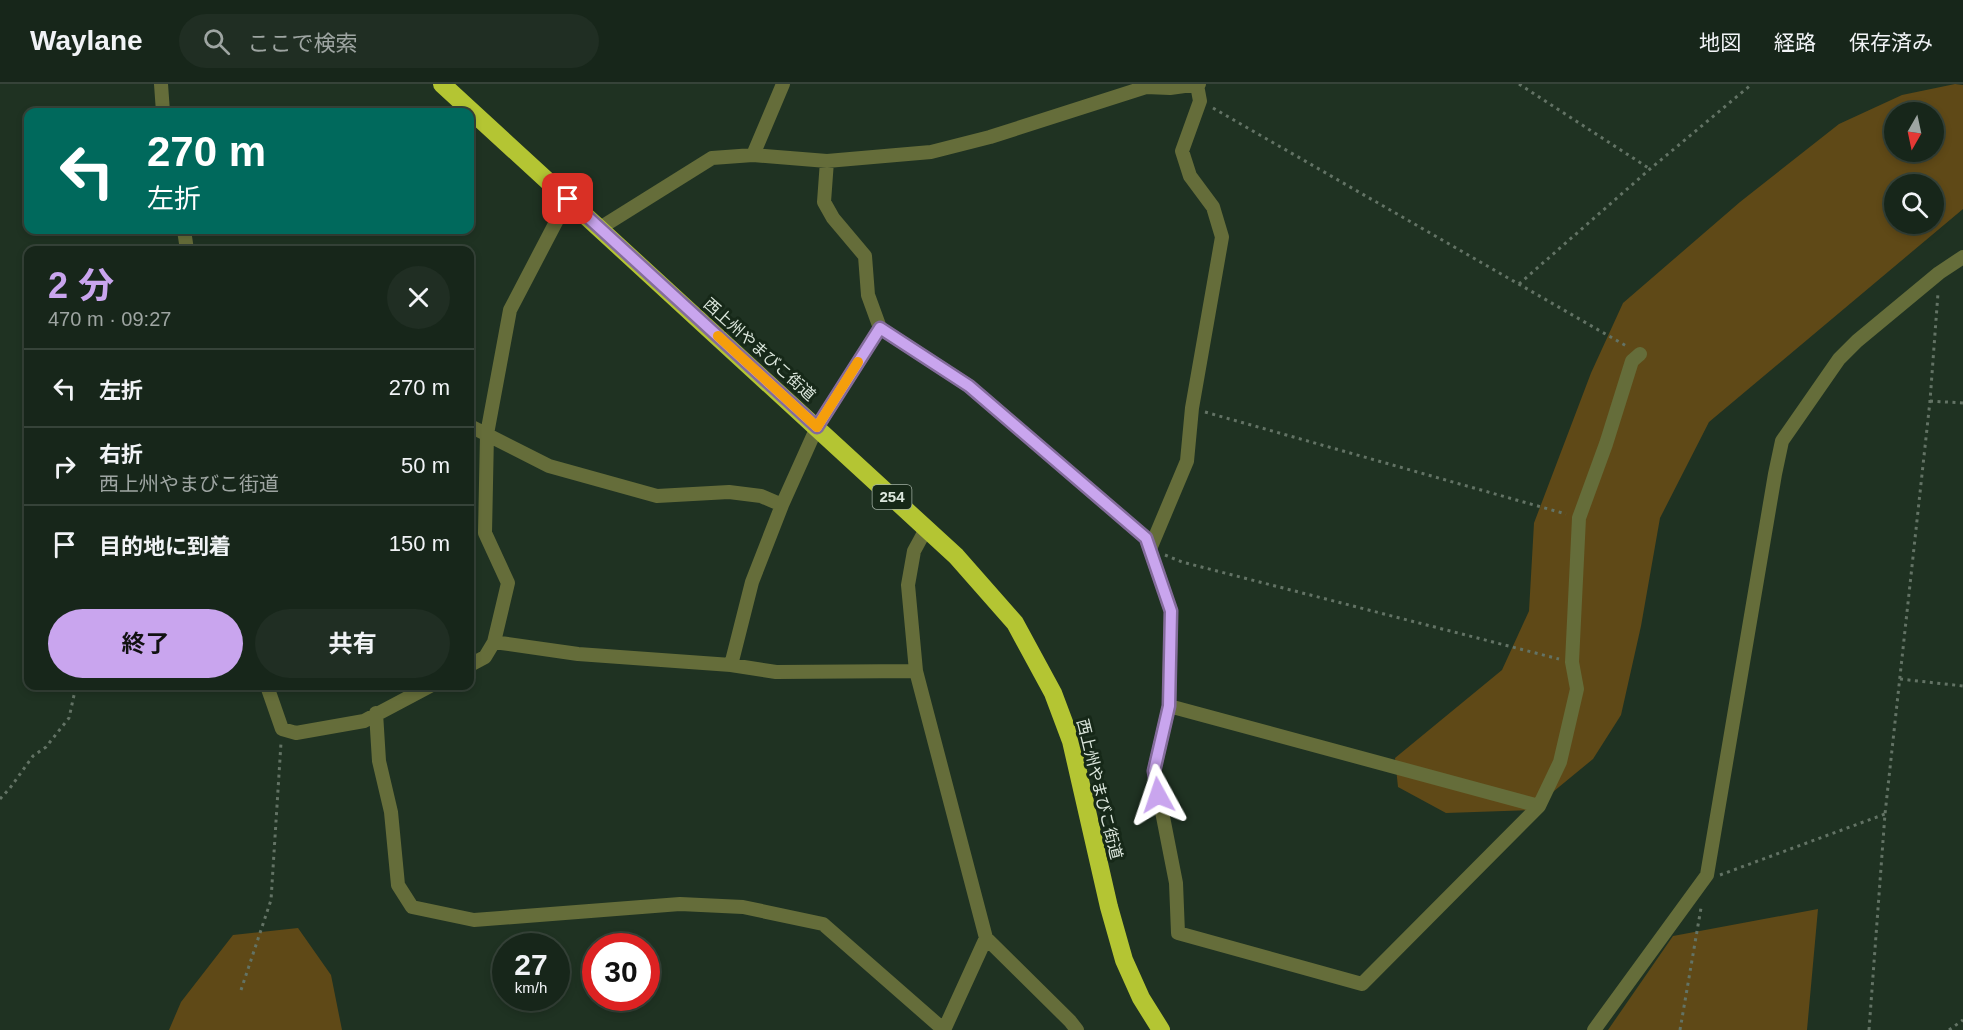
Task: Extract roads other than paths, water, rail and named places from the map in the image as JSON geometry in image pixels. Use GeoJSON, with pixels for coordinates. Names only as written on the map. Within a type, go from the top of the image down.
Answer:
{"type":"FeatureCollection","features":[{"type":"Feature","properties":{"kind":"highway","name":"西上州やまびこ街道"},"geometry":{"type":"LineString","coordinates":[[442,84],[468,108]]}},
{"type":"Feature","properties":{"kind":"highway","name":"西上州やまびこ街道"},"geometry":{"type":"LineString","coordinates":[[474,113],[956,556],[1015,623],[1053,693],[1071,741],[1109,907],[1124,960],[1141,998],[1161,1030]]}},
{"type":"Feature","properties":{"kind":"street"},"geometry":{"type":"LineString","coordinates":[[161,84],[163,108]]}},
{"type":"Feature","properties":{"kind":"street"},"geometry":{"type":"LineString","coordinates":[[753,155],[783,84]]}},
{"type":"Feature","properties":{"kind":"street"},"geometry":{"type":"LineString","coordinates":[[600,228],[712,158],[753,155],[827,161],[931,152],[990,137],[1146,87],[1170,88],[1198,85],[1200,101],[1182,151],[1190,176],[1213,207],[1222,237],[1192,408],[1187,461],[1150,549]]}},
{"type":"Feature","properties":{"kind":"street"},"geometry":{"type":"LineString","coordinates":[[827,161],[824,202],[833,218],[865,256],[868,295],[880,328],[969,386],[1146,538],[1171,611],[1169,706],[1154,771],[1176,884],[1178,933],[1362,984],[1539,806],[1560,762],[1577,689],[1572,662],[1579,518],[1606,444],[1632,361],[1640,354]]}},
{"type":"Feature","properties":{"kind":"street"},"geometry":{"type":"LineString","coordinates":[[474,663],[485,657],[494,642],[508,583],[485,532],[487,434],[510,310],[568,199]]}},
{"type":"Feature","properties":{"kind":"street"},"geometry":{"type":"LineString","coordinates":[[1594,1030],[1707,875],[1782,441],[1839,359],[1857,341],[1939,273],[1963,257]]}},
{"type":"Feature","properties":{"kind":"street"},"geometry":{"type":"LineString","coordinates":[[731,665],[752,582],[782,506],[817,427],[880,328]]}},
{"type":"Feature","properties":{"kind":"street"},"geometry":{"type":"LineString","coordinates":[[474,428],[549,466],[657,496],[729,492],[761,496],[782,506]]}},
{"type":"Feature","properties":{"kind":"street"},"geometry":{"type":"LineString","coordinates":[[926,529],[914,551],[908,585],[916,671],[986,938],[1077,1030]]}},
{"type":"Feature","properties":{"kind":"street"},"geometry":{"type":"LineString","coordinates":[[494,642],[578,654],[731,665],[776,672],[916,671]]}},
{"type":"Feature","properties":{"kind":"street"},"geometry":{"type":"LineString","coordinates":[[268,690],[282,729],[296,733],[364,721],[422,690]]}},
{"type":"Feature","properties":{"kind":"street"},"geometry":{"type":"LineString","coordinates":[[1169,706],[1539,806]]}},
{"type":"Feature","properties":{"kind":"street"},"geometry":{"type":"LineString","coordinates":[[376,713],[379,761],[391,812],[398,885],[412,907],[474,920],[680,904],[743,907],[823,924],[944,1030],[986,938]]}}]}
